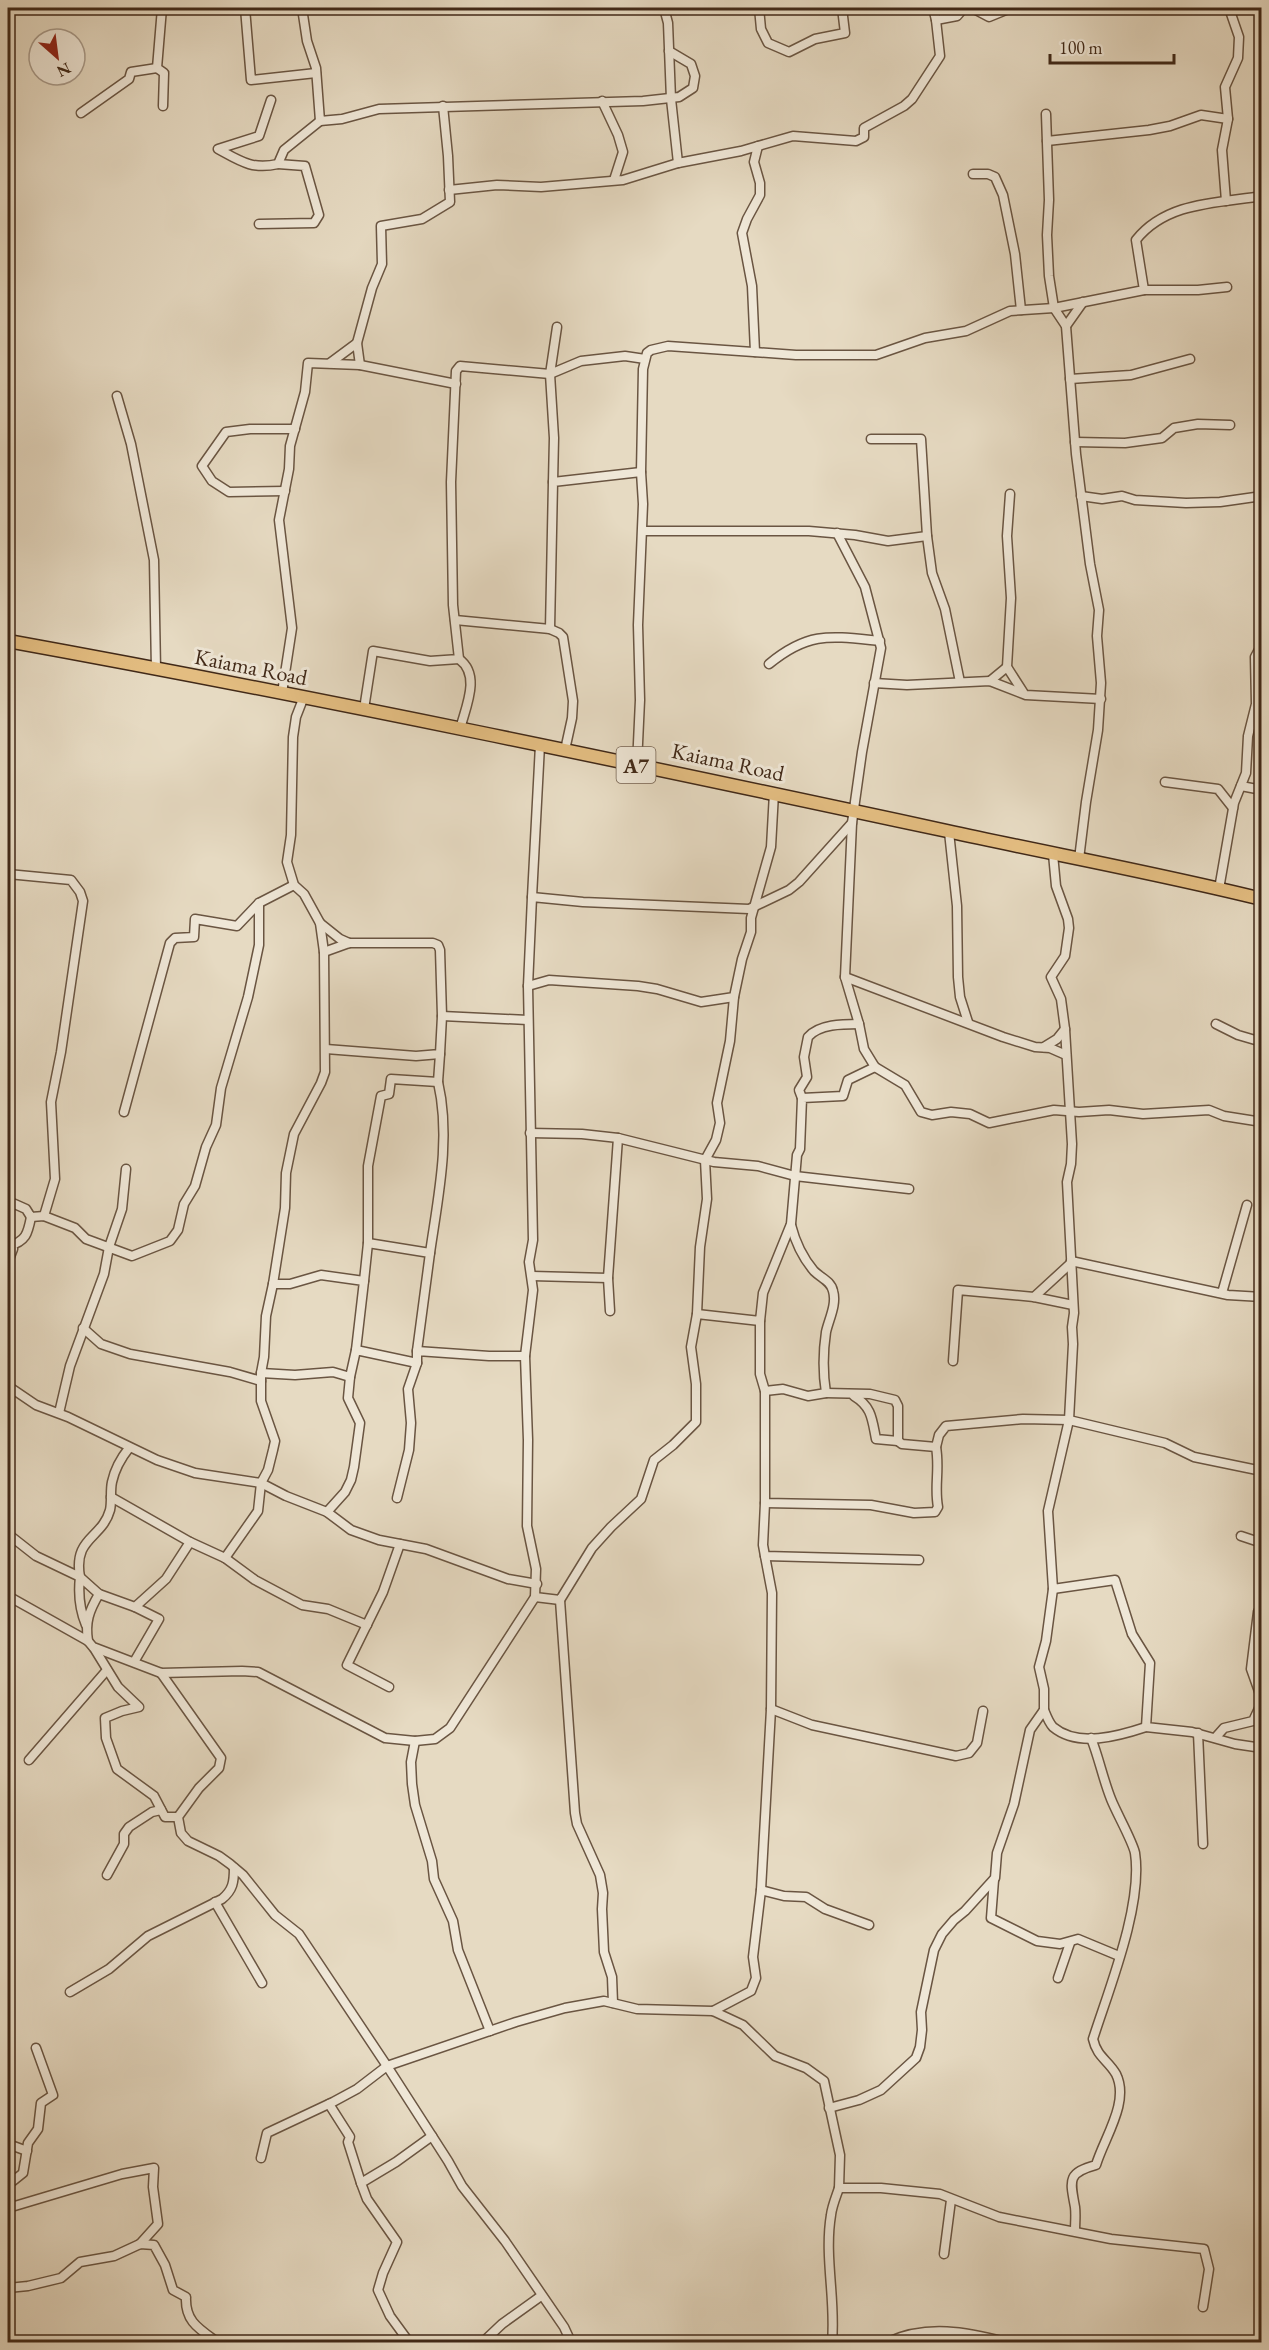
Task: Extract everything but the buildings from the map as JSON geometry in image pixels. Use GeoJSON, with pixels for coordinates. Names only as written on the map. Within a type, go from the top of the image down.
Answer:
{"type":"FeatureCollection","features":[{"type":"Feature","properties":{"kind":"highway","name":"Kaiama Road"},"geometry":{"type":"LineString","coordinates":[[8,641],[364,709],[638,765],[1262,899]]}},
{"type":"Feature","properties":{"kind":"street"},"geometry":{"type":"LineString","coordinates":[[157,68],[162,8]]}},
{"type":"Feature","properties":{"kind":"street"},"geometry":{"type":"LineString","coordinates":[[245,8],[251,80],[316,73]]}},
{"type":"Feature","properties":{"kind":"street"},"geometry":{"type":"LineString","coordinates":[[302,8],[307,41],[316,73],[320,122]]}},
{"type":"Feature","properties":{"kind":"street"},"geometry":{"type":"LineString","coordinates":[[664,8],[668,22],[671,99],[678,163]]}},
{"type":"Feature","properties":{"kind":"street"},"geometry":{"type":"LineString","coordinates":[[759,8],[761,29],[768,43],[789,52],[815,39],[844,33],[842,8]]}},
{"type":"Feature","properties":{"kind":"street"},"geometry":{"type":"LineString","coordinates":[[449,190],[497,185],[541,187],[623,180],[678,163],[741,151],[793,136],[861,140],[864,137],[864,128],[904,106],[912,99],[940,56],[933,8]]}},
{"type":"Feature","properties":{"kind":"street"},"geometry":{"type":"LineString","coordinates":[[936,20],[957,16],[964,8]]}},
{"type":"Feature","properties":{"kind":"street"},"geometry":{"type":"LineString","coordinates":[[972,8],[989,17],[1011,8]]}},
{"type":"Feature","properties":{"kind":"street"},"geometry":{"type":"LineString","coordinates":[[1226,201],[1222,150],[1228,119],[1225,87],[1238,58],[1239,37],[1229,8]]}},
{"type":"Feature","properties":{"kind":"street"},"geometry":{"type":"LineString","coordinates":[[278,164],[284,150],[320,122],[342,119],[379,109],[671,99],[689,92],[695,83],[695,76],[691,64],[669,51]]}},
{"type":"Feature","properties":{"kind":"street"},"geometry":{"type":"LineString","coordinates":[[81,113],[129,79],[131,72],[157,68],[164,73],[163,106]]}},
{"type":"Feature","properties":{"kind":"street"},"geometry":{"type":"LineString","coordinates":[[259,224],[314,223],[319,215],[305,166],[278,164],[264,168],[246,164],[218,148],[259,136],[271,100]]}},
{"type":"Feature","properties":{"kind":"street"},"geometry":{"type":"LineString","coordinates":[[602,101],[618,135],[623,152],[614,180]]}},
{"type":"Feature","properties":{"kind":"street"},"geometry":{"type":"LineString","coordinates":[[360,365],[357,343],[372,288],[382,264],[381,226],[422,219],[450,202],[443,106]]}},
{"type":"Feature","properties":{"kind":"street"},"geometry":{"type":"LineString","coordinates":[[1046,114],[1049,200],[1047,235],[1054,309],[1066,326],[1081,496],[1099,610],[1097,636],[1101,699],[1079,859]]}},
{"type":"Feature","properties":{"kind":"street"},"geometry":{"type":"LineString","coordinates":[[1047,141],[1149,130],[1170,126],[1202,115],[1228,119]]}},
{"type":"Feature","properties":{"kind":"street"},"geometry":{"type":"LineString","coordinates":[[755,352],[752,286],[742,233],[760,195],[760,183],[754,162],[758,146]]}},
{"type":"Feature","properties":{"kind":"street"},"geometry":{"type":"LineString","coordinates":[[973,174],[995,177],[1003,195],[1015,254],[1021,310]]}},
{"type":"Feature","properties":{"kind":"street"},"geometry":{"type":"LineString","coordinates":[[1144,290],[1136,240],[1157,220],[1171,212],[1262,196]]}},
{"type":"Feature","properties":{"kind":"street"},"geometry":{"type":"LineString","coordinates":[[638,765],[640,700],[638,625],[643,531],[641,472],[647,353],[668,346],[796,355],[876,355],[925,338],[966,331],[998,315],[1021,310],[1054,309],[1144,290],[1198,290],[1227,287]]}},
{"type":"Feature","properties":{"kind":"street"},"geometry":{"type":"LineString","coordinates":[[1066,326],[1083,302]]}},
{"type":"Feature","properties":{"kind":"street"},"geometry":{"type":"LineString","coordinates":[[550,629],[554,438],[550,374],[558,327]]}},
{"type":"Feature","properties":{"kind":"street"},"geometry":{"type":"LineString","coordinates":[[330,363],[357,343]]}},
{"type":"Feature","properties":{"kind":"street"},"geometry":{"type":"LineString","coordinates":[[459,659],[455,620],[451,482],[456,371],[460,366],[465,365],[550,374],[581,361],[625,356],[645,359]]}},
{"type":"Feature","properties":{"kind":"street"},"geometry":{"type":"LineString","coordinates":[[1070,379],[1131,375],[1190,359]]}},
{"type":"Feature","properties":{"kind":"street"},"geometry":{"type":"LineString","coordinates":[[282,693],[292,628],[279,520],[290,469],[290,446],[309,363],[360,365],[456,384]]}},
{"type":"Feature","properties":{"kind":"street"},"geometry":{"type":"LineString","coordinates":[[117,396],[131,444],[154,560],[156,670]]}},
{"type":"Feature","properties":{"kind":"street"},"geometry":{"type":"LineString","coordinates":[[1075,442],[1136,442],[1162,438],[1174,429],[1198,424],[1230,425]]}},
{"type":"Feature","properties":{"kind":"street"},"geometry":{"type":"LineString","coordinates":[[285,491],[229,492],[212,481],[202,466],[226,432],[250,429],[295,429]]}},
{"type":"Feature","properties":{"kind":"street"},"geometry":{"type":"LineString","coordinates":[[871,439],[921,439],[927,536],[932,573],[945,609],[960,682]]}},
{"type":"Feature","properties":{"kind":"street"},"geometry":{"type":"LineString","coordinates":[[553,482],[641,472]]}},
{"type":"Feature","properties":{"kind":"street"},"geometry":{"type":"LineString","coordinates":[[1010,494],[1007,536],[1011,598],[1007,667],[1017,685],[1026,695]]}},
{"type":"Feature","properties":{"kind":"street"},"geometry":{"type":"LineString","coordinates":[[1081,496],[1102,499],[1122,496],[1135,500],[1186,503],[1220,502],[1262,496]]}},
{"type":"Feature","properties":{"kind":"street"},"geometry":{"type":"LineString","coordinates":[[643,531],[809,531],[888,541],[927,536]]}},
{"type":"Feature","properties":{"kind":"street"},"geometry":{"type":"LineString","coordinates":[[837,533],[865,587],[881,648],[852,823],[845,977],[864,1049],[875,1067],[905,1085],[921,1112],[970,1114],[989,1123],[1054,1110],[1109,1110],[1143,1114],[1209,1110],[1224,1116],[1262,1122]]}},
{"type":"Feature","properties":{"kind":"street"},"geometry":{"type":"LineString","coordinates":[[455,620],[550,629],[563,637],[573,701],[565,750]]}},
{"type":"Feature","properties":{"kind":"street"},"geometry":{"type":"LineString","coordinates":[[769,664],[788,648],[826,636],[879,641]]}},
{"type":"Feature","properties":{"kind":"street"},"geometry":{"type":"LineString","coordinates":[[1220,889],[1233,808],[1246,773],[1248,736],[1258,705],[1258,657],[1262,644]]}},
{"type":"Feature","properties":{"kind":"street"},"geometry":{"type":"LineString","coordinates":[[364,709],[373,651],[430,661],[459,659],[466,664],[470,672],[471,683],[460,729]]}},
{"type":"Feature","properties":{"kind":"street"},"geometry":{"type":"LineString","coordinates":[[990,681],[1007,667]]}},
{"type":"Feature","properties":{"kind":"street"},"geometry":{"type":"LineString","coordinates":[[874,683],[907,685],[990,681],[1026,695],[1101,699]]}},
{"type":"Feature","properties":{"kind":"street"},"geometry":{"type":"LineString","coordinates":[[225,1558],[258,1511],[261,1483],[268,1470],[275,1441],[261,1401],[266,1316],[285,1208],[286,1173],[294,1134],[325,1072],[324,952],[320,923],[304,894],[294,885],[287,862],[291,835],[293,738],[296,717],[303,699]]}},
{"type":"Feature","properties":{"kind":"street"},"geometry":{"type":"LineString","coordinates":[[8,1596],[91,1644],[161,1673],[258,1672],[385,1738],[415,1741],[435,1739],[450,1728],[535,1597],[537,1584],[526,1526],[528,1440],[525,1356],[533,1290],[529,1262],[533,1239],[528,986],[540,745]]}},
{"type":"Feature","properties":{"kind":"street"},"geometry":{"type":"LineString","coordinates":[[1165,782],[1218,789],[1233,808]]}},
{"type":"Feature","properties":{"kind":"street"},"geometry":{"type":"LineString","coordinates":[[1241,786],[1262,790]]}},
{"type":"Feature","properties":{"kind":"street"},"geometry":{"type":"LineString","coordinates":[[613,2003],[612,1977],[604,1952],[603,1893],[600,1875],[577,1824],[575,1813],[560,1600],[592,1548],[641,1499],[654,1460],[696,1422],[696,1384],[692,1347],[697,1314],[700,1247],[707,1199],[705,1160],[716,1140],[720,1123],[717,1103],[730,1041],[734,997],[742,959],[751,932],[751,918],[771,847],[774,794]]}},
{"type":"Feature","properties":{"kind":"street"},"geometry":{"type":"LineString","coordinates":[[532,897],[583,902],[742,909],[755,907],[789,890],[799,882],[852,823]]}},
{"type":"Feature","properties":{"kind":"street"},"geometry":{"type":"LineString","coordinates":[[949,832],[957,906],[958,977],[960,997],[968,1022]]}},
{"type":"Feature","properties":{"kind":"street"},"geometry":{"type":"LineString","coordinates":[[1053,854],[1056,886],[1068,919],[1065,956],[1051,977],[1061,999],[1065,1029],[1071,1153],[1067,1182],[1073,1344],[1069,1420],[1048,1511],[1053,1589],[1046,1641],[1039,1667],[1044,1689],[1044,1710],[1051,1726],[1069,1736],[1091,1738],[1123,1734],[1146,1727],[1198,1733],[1235,1744],[1262,1748]]}},
{"type":"Feature","properties":{"kind":"street"},"geometry":{"type":"LineString","coordinates":[[8,874],[71,880],[80,892],[83,902],[61,1052],[51,1102],[55,1179],[44,1216]]}},
{"type":"Feature","properties":{"kind":"street"},"geometry":{"type":"LineString","coordinates":[[124,1112],[170,943],[175,938],[194,937],[195,919],[237,926],[259,903],[294,885]]}},
{"type":"Feature","properties":{"kind":"street"},"geometry":{"type":"LineString","coordinates":[[32,1217],[44,1216],[75,1228],[86,1239],[132,1256],[170,1241],[178,1230],[184,1204],[195,1186],[206,1147],[216,1125],[221,1088],[248,997],[260,945],[259,903]]}},
{"type":"Feature","properties":{"kind":"street"},"geometry":{"type":"LineString","coordinates":[[320,923],[340,939],[349,943]]}},
{"type":"Feature","properties":{"kind":"street"},"geometry":{"type":"LineString","coordinates":[[324,952],[349,943],[433,943],[438,945],[440,951],[442,1016],[438,1082],[443,1104],[442,1165],[417,1363],[408,1389],[411,1423],[409,1450],[397,1498]]}},
{"type":"Feature","properties":{"kind":"street"},"geometry":{"type":"LineString","coordinates":[[845,977],[1018,1042],[1066,1055]]}},
{"type":"Feature","properties":{"kind":"street"},"geometry":{"type":"LineString","coordinates":[[528,986],[549,980],[638,986],[701,1002],[734,997]]}},
{"type":"Feature","properties":{"kind":"street"},"geometry":{"type":"LineString","coordinates":[[442,1016],[528,1020]]}},
{"type":"Feature","properties":{"kind":"street"},"geometry":{"type":"LineString","coordinates":[[713,2011],[751,1991],[756,1978],[753,1957],[761,1890],[771,1709],[771,1593],[763,1545],[765,1391],[760,1374],[760,1321],[763,1293],[791,1224],[797,1155],[800,1149],[802,1098],[799,1090],[807,1077],[804,1058],[808,1037],[817,1030],[859,1024]]}},
{"type":"Feature","properties":{"kind":"street"},"geometry":{"type":"LineString","coordinates":[[1216,1024],[1238,1035],[1262,1042]]}},
{"type":"Feature","properties":{"kind":"street"},"geometry":{"type":"LineString","coordinates":[[1043,1047],[1057,1039],[1065,1029]]}},
{"type":"Feature","properties":{"kind":"street"},"geometry":{"type":"LineString","coordinates":[[326,1049],[416,1056],[440,1054]]}},
{"type":"Feature","properties":{"kind":"street"},"geometry":{"type":"LineString","coordinates":[[802,1098],[843,1096],[848,1080],[875,1067]]}},
{"type":"Feature","properties":{"kind":"street"},"geometry":{"type":"LineString","coordinates":[[327,1512],[345,1492],[351,1480],[360,1422],[348,1398],[368,1243],[368,1166],[381,1096],[389,1094],[391,1079],[438,1082]]}},
{"type":"Feature","properties":{"kind":"street"},"geometry":{"type":"LineString","coordinates":[[530,1133],[582,1134],[618,1138],[705,1160],[758,1166],[795,1176],[909,1189]]}},
{"type":"Feature","properties":{"kind":"street"},"geometry":{"type":"LineString","coordinates":[[610,1311],[608,1278],[618,1138]]}},
{"type":"Feature","properties":{"kind":"street"},"geometry":{"type":"LineString","coordinates":[[58,1413],[70,1366],[104,1274],[109,1247],[122,1209],[126,1169]]}},
{"type":"Feature","properties":{"kind":"street"},"geometry":{"type":"LineString","coordinates":[[8,1201],[26,1209],[32,1217]]}},
{"type":"Feature","properties":{"kind":"street"},"geometry":{"type":"LineString","coordinates":[[1222,1293],[1247,1205]]}},
{"type":"Feature","properties":{"kind":"street"},"geometry":{"type":"LineString","coordinates":[[8,1245],[17,1244],[27,1236],[32,1217]]}},
{"type":"Feature","properties":{"kind":"street"},"geometry":{"type":"LineString","coordinates":[[791,1224],[805,1257],[815,1272],[828,1281],[833,1290],[834,1301],[826,1334],[824,1358],[826,1394]]}},
{"type":"Feature","properties":{"kind":"street"},"geometry":{"type":"LineString","coordinates":[[368,1243],[430,1253]]}},
{"type":"Feature","properties":{"kind":"street"},"geometry":{"type":"LineString","coordinates":[[8,1245],[13,1249],[8,1262]]}},
{"type":"Feature","properties":{"kind":"street"},"geometry":{"type":"LineString","coordinates":[[1071,1262],[1222,1293],[1262,1297]]}},
{"type":"Feature","properties":{"kind":"street"},"geometry":{"type":"LineString","coordinates":[[1034,1297],[1071,1262]]}},
{"type":"Feature","properties":{"kind":"street"},"geometry":{"type":"LineString","coordinates":[[273,1284],[290,1284],[321,1275],[364,1281]]}},
{"type":"Feature","properties":{"kind":"street"},"geometry":{"type":"LineString","coordinates":[[531,1276],[608,1278]]}},
{"type":"Feature","properties":{"kind":"street"},"geometry":{"type":"LineString","coordinates":[[953,1361],[958,1290],[1034,1297],[1073,1305]]}},
{"type":"Feature","properties":{"kind":"street"},"geometry":{"type":"LineString","coordinates":[[697,1314],[760,1321]]}},
{"type":"Feature","properties":{"kind":"street"},"geometry":{"type":"LineString","coordinates":[[83,1328],[101,1344],[130,1354],[261,1377],[333,1372],[350,1377]]}},
{"type":"Feature","properties":{"kind":"street"},"geometry":{"type":"LineString","coordinates":[[356,1350],[417,1363]]}},
{"type":"Feature","properties":{"kind":"street"},"geometry":{"type":"LineString","coordinates":[[417,1351],[525,1356]]}},
{"type":"Feature","properties":{"kind":"street"},"geometry":{"type":"LineString","coordinates":[[8,1386],[36,1405],[107,1435],[129,1448],[195,1473],[261,1483],[286,1496],[327,1512],[351,1530],[379,1540],[426,1549],[508,1579],[537,1584]]}},
{"type":"Feature","properties":{"kind":"street"},"geometry":{"type":"LineString","coordinates":[[765,1391],[783,1389],[808,1396],[870,1394],[895,1400],[898,1406],[898,1441]]}},
{"type":"Feature","properties":{"kind":"street"},"geometry":{"type":"LineString","coordinates":[[853,1395],[865,1403],[870,1410],[876,1439],[936,1447]]}},
{"type":"Feature","properties":{"kind":"street"},"geometry":{"type":"LineString","coordinates":[[765,1503],[871,1505],[914,1513],[935,1512],[938,1507],[935,1492],[939,1473],[936,1447],[939,1435],[946,1426],[1023,1419],[1069,1420],[1165,1443],[1194,1457],[1262,1471]]}},
{"type":"Feature","properties":{"kind":"street"},"geometry":{"type":"LineString","coordinates":[[129,1448],[118,1464],[112,1481],[109,1512],[81,1549],[77,1563],[80,1577],[78,1595],[91,1644],[118,1687],[139,1707],[105,1718],[106,1738],[117,1769],[154,1796],[165,1817],[178,1817]]}},
{"type":"Feature","properties":{"kind":"street"},"geometry":{"type":"LineString","coordinates":[[111,1497],[190,1542],[225,1558],[255,1580],[302,1605],[328,1609],[367,1625]]}},
{"type":"Feature","properties":{"kind":"street"},"geometry":{"type":"LineString","coordinates":[[8,1534],[36,1556],[80,1577],[99,1594],[135,1607],[159,1619],[134,1662]]}},
{"type":"Feature","properties":{"kind":"street"},"geometry":{"type":"LineString","coordinates":[[1241,1536],[1262,1543]]}},
{"type":"Feature","properties":{"kind":"street"},"geometry":{"type":"LineString","coordinates":[[135,1607],[166,1579],[190,1542]]}},
{"type":"Feature","properties":{"kind":"street"},"geometry":{"type":"LineString","coordinates":[[389,1687],[346,1665],[383,1592],[400,1545]]}},
{"type":"Feature","properties":{"kind":"street"},"geometry":{"type":"LineString","coordinates":[[765,1556],[919,1560]]}},
{"type":"Feature","properties":{"kind":"street"},"geometry":{"type":"LineString","coordinates":[[1053,1589],[1115,1580],[1132,1634],[1150,1663],[1146,1727]]}},
{"type":"Feature","properties":{"kind":"street"},"geometry":{"type":"LineString","coordinates":[[86,1625],[88,1613],[99,1594]]}},
{"type":"Feature","properties":{"kind":"street"},"geometry":{"type":"LineString","coordinates":[[535,1597],[560,1600]]}},
{"type":"Feature","properties":{"kind":"street"},"geometry":{"type":"LineString","coordinates":[[1216,1737],[1224,1728],[1253,1720],[1262,1701],[1251,1669],[1258,1612],[1262,1604]]}},
{"type":"Feature","properties":{"kind":"street"},"geometry":{"type":"LineString","coordinates":[[29,1760],[107,1670]]}},
{"type":"Feature","properties":{"kind":"street"},"geometry":{"type":"LineString","coordinates":[[161,1673],[221,1758],[219,1768],[178,1817]]}},
{"type":"Feature","properties":{"kind":"street"},"geometry":{"type":"LineString","coordinates":[[771,1709],[812,1725],[956,1756],[969,1753],[976,1743],[983,1711]]}},
{"type":"Feature","properties":{"kind":"street"},"geometry":{"type":"LineString","coordinates":[[1044,1710],[1030,1730],[1014,1804],[997,1853],[991,1918],[1037,1941],[1060,1944],[1078,1939],[1119,1956]]}},
{"type":"Feature","properties":{"kind":"street"},"geometry":{"type":"LineString","coordinates":[[1198,1733],[1203,1844]]}},
{"type":"Feature","properties":{"kind":"street"},"geometry":{"type":"LineString","coordinates":[[1075,2231],[1075,2208],[1071,2181],[1079,2170],[1096,2165],[1118,2106],[1120,2092],[1116,2074],[1095,2051],[1093,2039],[1133,1908],[1135,1851],[1110,1795],[1091,1738]]}},
{"type":"Feature","properties":{"kind":"street"},"geometry":{"type":"LineString","coordinates":[[415,1741],[411,1762],[412,1784],[415,1805],[432,1861],[434,1879],[453,1921],[458,1950],[490,2031]]}},
{"type":"Feature","properties":{"kind":"street"},"geometry":{"type":"LineString","coordinates":[[107,1875],[124,1844],[124,1834],[129,1827],[152,1812],[161,1810]]}},
{"type":"Feature","properties":{"kind":"street"},"geometry":{"type":"LineString","coordinates":[[178,1817],[182,1833],[188,1841],[219,1856],[243,1875],[275,1915],[298,1934],[387,2066],[462,2186],[505,2241],[564,2327],[571,2343]]}},
{"type":"Feature","properties":{"kind":"street"},"geometry":{"type":"LineString","coordinates":[[70,1992],[109,1970],[148,1936],[229,1893],[234,1868]]}},
{"type":"Feature","properties":{"kind":"street"},"geometry":{"type":"LineString","coordinates":[[829,2108],[859,2100],[881,2090],[916,2058],[922,2030],[921,2012],[934,1950],[942,1934],[995,1878]]}},
{"type":"Feature","properties":{"kind":"street"},"geometry":{"type":"LineString","coordinates":[[761,1890],[784,1896],[806,1897],[825,1909],[869,1925]]}},
{"type":"Feature","properties":{"kind":"street"},"geometry":{"type":"LineString","coordinates":[[215,1902],[262,1983]]}},
{"type":"Feature","properties":{"kind":"street"},"geometry":{"type":"LineString","coordinates":[[1058,1978],[1070,1943]]}},
{"type":"Feature","properties":{"kind":"street"},"geometry":{"type":"LineString","coordinates":[[261,2158],[267,2133],[329,2104],[357,2088],[387,2066],[490,2031],[565,2008],[604,2001],[638,2009],[713,2011],[743,2025],[775,2056],[806,2068],[824,2081],[840,2155],[839,2188],[831,2214],[829,2244],[833,2302],[832,2343]]}},
{"type":"Feature","properties":{"kind":"street"},"geometry":{"type":"LineString","coordinates":[[8,2183],[23,2173],[28,2143],[38,2129],[41,2103],[53,2095],[36,2049]]}},
{"type":"Feature","properties":{"kind":"street"},"geometry":{"type":"LineString","coordinates":[[329,2104],[350,2136],[348,2142],[367,2199],[397,2242],[378,2290],[390,2316],[409,2343]]}},
{"type":"Feature","properties":{"kind":"street"},"geometry":{"type":"LineString","coordinates":[[361,2183],[396,2163],[432,2136]]}},
{"type":"Feature","properties":{"kind":"street"},"geometry":{"type":"LineString","coordinates":[[8,2144],[27,2151]]}},
{"type":"Feature","properties":{"kind":"street"},"geometry":{"type":"LineString","coordinates":[[8,2208],[122,2174],[154,2168],[153,2187],[158,2224],[140,2244],[114,2256],[80,2262],[61,2278],[8,2288]]}},
{"type":"Feature","properties":{"kind":"street"},"geometry":{"type":"LineString","coordinates":[[839,2188],[881,2188],[940,2194],[951,2200],[971,2204],[999,2217],[1133,2242],[1204,2249],[1209,2270],[1203,2307]]}},
{"type":"Feature","properties":{"kind":"street"},"geometry":{"type":"LineString","coordinates":[[945,2254],[951,2200]]}},
{"type":"Feature","properties":{"kind":"street"},"geometry":{"type":"LineString","coordinates":[[140,2244],[154,2246],[165,2265],[173,2290],[186,2297],[186,2309],[192,2324],[213,2339],[214,2343]]}},
{"type":"Feature","properties":{"kind":"street"},"geometry":{"type":"LineString","coordinates":[[483,2343],[502,2324],[542,2296]]}},
{"type":"Feature","properties":{"kind":"street"},"geometry":{"type":"LineString","coordinates":[[888,2343],[928,2330],[973,2333],[1006,2343]]}}]}
